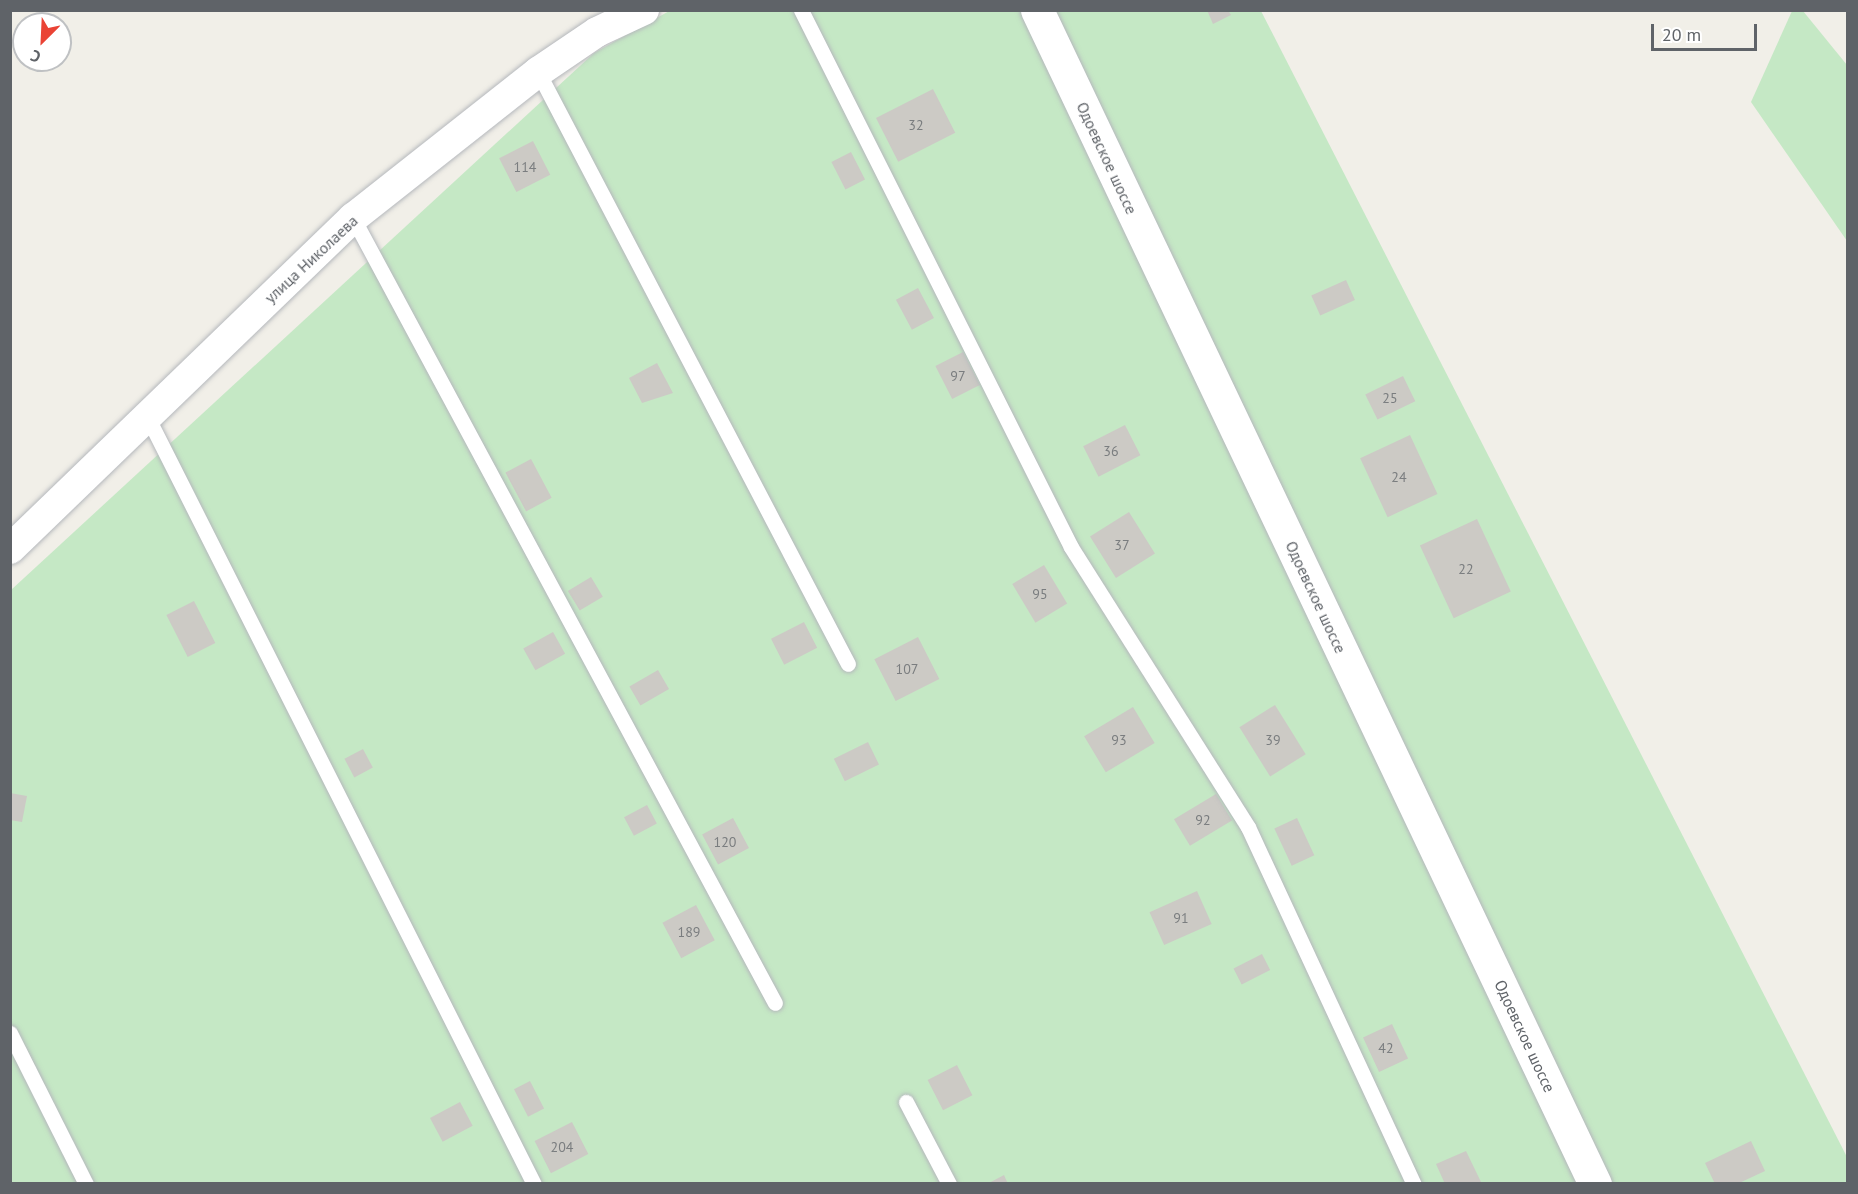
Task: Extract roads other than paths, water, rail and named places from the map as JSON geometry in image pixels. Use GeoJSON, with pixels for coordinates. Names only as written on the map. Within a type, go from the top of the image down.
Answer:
{"type":"FeatureCollection","features":[{"type":"Feature","properties":{"kind":"main road","name":"Одоевское шоссе"},"geometry":{"type":"LineString","coordinates":[[1037,10],[1595,1184]]}},
{"type":"Feature","properties":{"kind":"street","name":"улица Николаева"},"geometry":{"type":"LineString","coordinates":[[10,549],[146,414],[353,218],[538,72],[597,32],[644,10]]}},
{"type":"Feature","properties":{"kind":"lane"},"geometry":{"type":"LineString","coordinates":[[801,10],[1071,547],[1248,827],[1414,1184]]}},
{"type":"Feature","properties":{"kind":"lane"},"geometry":{"type":"LineString","coordinates":[[538,72],[848,664]]}},
{"type":"Feature","properties":{"kind":"lane"},"geometry":{"type":"LineString","coordinates":[[353,218],[775,1003]]}},
{"type":"Feature","properties":{"kind":"lane"},"geometry":{"type":"LineString","coordinates":[[146,414],[534,1184]]}},
{"type":"Feature","properties":{"kind":"lane"},"geometry":{"type":"LineString","coordinates":[[10,1033],[86,1184]]}},
{"type":"Feature","properties":{"kind":"lane"},"geometry":{"type":"LineString","coordinates":[[906,1102],[948,1184]]}}]}
